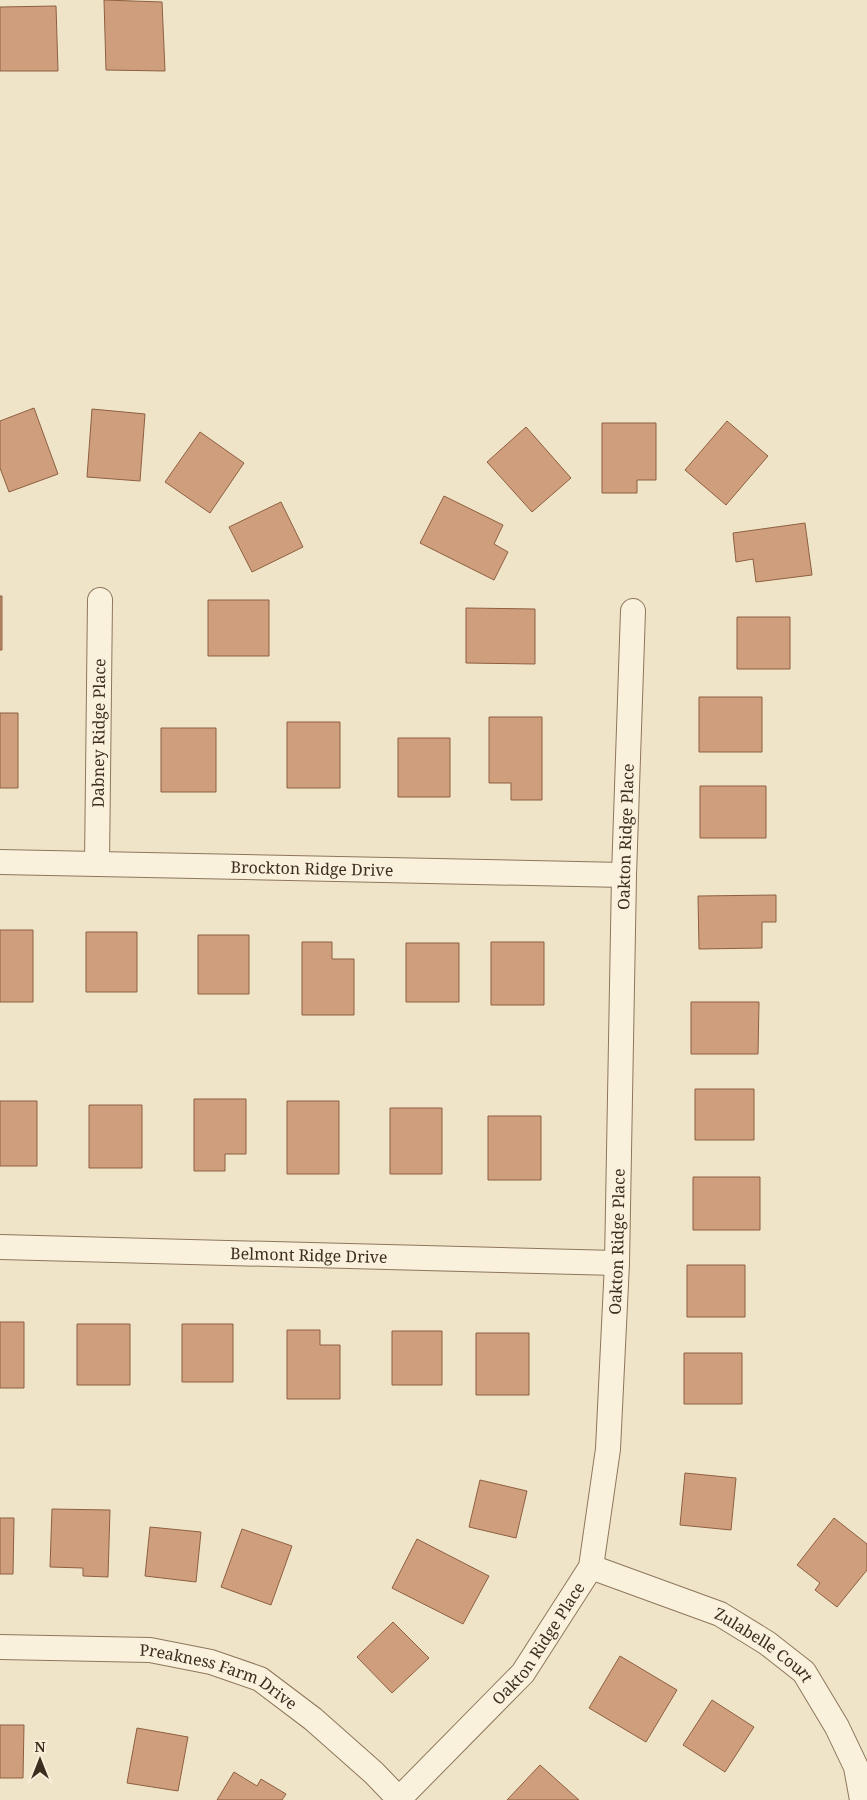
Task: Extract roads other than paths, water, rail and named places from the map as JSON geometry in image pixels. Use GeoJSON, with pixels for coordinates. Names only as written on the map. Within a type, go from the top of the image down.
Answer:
{"type":"FeatureCollection","features":[{"type":"Feature","properties":{"kind":"street","name":"Dabney Ridge Place"},"geometry":{"type":"LineString","coordinates":[[97,864],[100,600]]}},
{"type":"Feature","properties":{"kind":"street","name":"Oakton Ridge Place"},"geometry":{"type":"LineString","coordinates":[[399,1800],[523,1672],[591,1567],[608,1449],[617,1263],[624,875],[633,611]]}},
{"type":"Feature","properties":{"kind":"street","name":"Brockton Ridge Drive"},"geometry":{"type":"LineString","coordinates":[[0,862],[624,875]]}},
{"type":"Feature","properties":{"kind":"street","name":"Belmont Ridge Drive"},"geometry":{"type":"LineString","coordinates":[[0,1247],[617,1263]]}},
{"type":"Feature","properties":{"kind":"street","name":"Zulabelle Court"},"geometry":{"type":"LineString","coordinates":[[591,1567],[720,1614],[767,1643],[804,1672],[837,1727],[856,1768],[862,1800]]}},
{"type":"Feature","properties":{"kind":"street","name":"Preakness Farm Drive"},"geometry":{"type":"LineString","coordinates":[[0,1647],[150,1650],[211,1662],[260,1679],[313,1719],[374,1773],[399,1800]]}}]}
